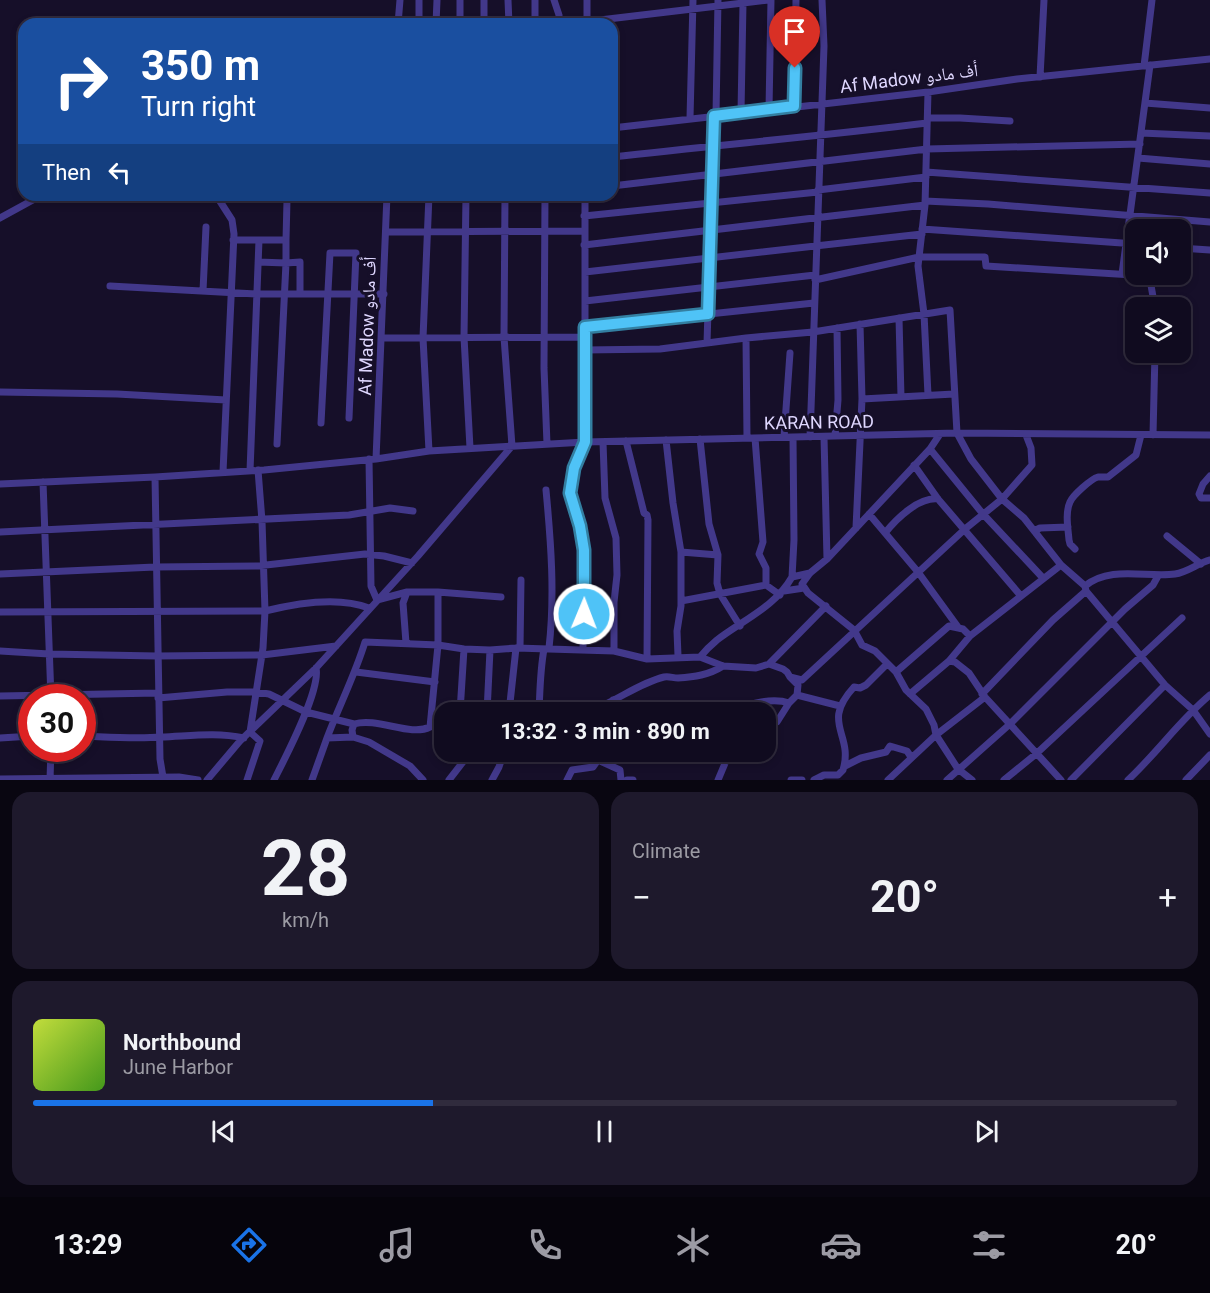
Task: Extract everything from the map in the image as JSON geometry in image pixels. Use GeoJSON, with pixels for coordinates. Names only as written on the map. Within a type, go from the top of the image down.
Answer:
{"type":"FeatureCollection","features":[{"type":"Feature","properties":{"kind":"street"},"geometry":{"type":"LineString","coordinates":[[399,18],[400,0]]}},
{"type":"Feature","properties":{"kind":"street"},"geometry":{"type":"LineString","coordinates":[[419,0],[419,18]]}},
{"type":"Feature","properties":{"kind":"street"},"geometry":{"type":"LineString","coordinates":[[436,18],[437,0]]}},
{"type":"Feature","properties":{"kind":"street"},"geometry":{"type":"LineString","coordinates":[[460,0],[460,18]]}},
{"type":"Feature","properties":{"kind":"street"},"geometry":{"type":"LineString","coordinates":[[484,0],[484,18]]}},
{"type":"Feature","properties":{"kind":"street"},"geometry":{"type":"LineString","coordinates":[[508,0],[509,18]]}},
{"type":"Feature","properties":{"kind":"street"},"geometry":{"type":"LineString","coordinates":[[535,0],[535,18]]}},
{"type":"Feature","properties":{"kind":"street"},"geometry":{"type":"LineString","coordinates":[[554,0],[559,18]]}},
{"type":"Feature","properties":{"kind":"street"},"geometry":{"type":"LineString","coordinates":[[587,0],[587,18]]}},
{"type":"Feature","properties":{"kind":"street"},"geometry":{"type":"LineString","coordinates":[[690,118],[693,0]]}},
{"type":"Feature","properties":{"kind":"street"},"geometry":{"type":"LineString","coordinates":[[618,19],[693,10],[719,3],[770,0],[769,109]]}},
{"type":"Feature","properties":{"kind":"street"},"geometry":{"type":"LineString","coordinates":[[794,106],[796,0]]}},
{"type":"Feature","properties":{"kind":"street"},"geometry":{"type":"LineString","coordinates":[[810,437],[824,46],[822,0]]}},
{"type":"Feature","properties":{"kind":"street"},"geometry":{"type":"LineString","coordinates":[[1040,77],[1044,0]]}},
{"type":"Feature","properties":{"kind":"street"},"geometry":{"type":"LineString","coordinates":[[1130,217],[1145,103],[1152,0]]}},
{"type":"Feature","properties":{"kind":"street"},"geometry":{"type":"LineString","coordinates":[[707,343],[719,3]]}},
{"type":"Feature","properties":{"kind":"street"},"geometry":{"type":"LineString","coordinates":[[741,112],[743,3]]}},
{"type":"Feature","properties":{"kind":"street","name":"Af Madow أف مادو"},"geometry":{"type":"LineString","coordinates":[[618,127],[1210,59]]}},
{"type":"Feature","properties":{"kind":"street"},"geometry":{"type":"LineString","coordinates":[[928,92],[925,203],[918,266],[924,314],[928,395]]}},
{"type":"Feature","properties":{"kind":"street"},"geometry":{"type":"LineString","coordinates":[[1145,103],[1210,108]]}},
{"type":"Feature","properties":{"kind":"street"},"geometry":{"type":"LineString","coordinates":[[618,156],[820,136],[960,118],[1010,121]]}},
{"type":"Feature","properties":{"kind":"street"},"geometry":{"type":"LineString","coordinates":[[1141,133],[1210,136]]}},
{"type":"Feature","properties":{"kind":"street"},"geometry":{"type":"LineString","coordinates":[[618,185],[927,149],[1140,144]]}},
{"type":"Feature","properties":{"kind":"street"},"geometry":{"type":"LineString","coordinates":[[1138,158],[1210,164]]}},
{"type":"Feature","properties":{"kind":"street"},"geometry":{"type":"LineString","coordinates":[[584,216],[818,191],[926,175],[1210,193]]}},
{"type":"Feature","properties":{"kind":"street"},"geometry":{"type":"LineString","coordinates":[[0,218],[31,201]]}},
{"type":"Feature","properties":{"kind":"street"},"geometry":{"type":"LineString","coordinates":[[220,201],[232,220],[233,240],[223,472]]}},
{"type":"Feature","properties":{"kind":"street"},"geometry":{"type":"LineString","coordinates":[[277,444],[288,201]]}},
{"type":"Feature","properties":{"kind":"street","name":"Af Madow أف مادو"},"geometry":{"type":"LineString","coordinates":[[377,600],[371,585],[370,512],[382,338],[387,201]]}},
{"type":"Feature","properties":{"kind":"street"},"geometry":{"type":"LineString","coordinates":[[429,201],[423,338],[429,451]]}},
{"type":"Feature","properties":{"kind":"street"},"geometry":{"type":"LineString","coordinates":[[465,201],[464,338],[470,448]]}},
{"type":"Feature","properties":{"kind":"street"},"geometry":{"type":"LineString","coordinates":[[207,780],[247,735],[316,668],[412,563],[512,446],[504,337],[505,201]]}},
{"type":"Feature","properties":{"kind":"street"},"geometry":{"type":"LineString","coordinates":[[545,201],[544,368],[548,444]]}},
{"type":"Feature","properties":{"kind":"street"},"geometry":{"type":"LineString","coordinates":[[583,649],[584,550],[580,526],[570,493],[574,468],[585,442],[585,201]]}},
{"type":"Feature","properties":{"kind":"street"},"geometry":{"type":"LineString","coordinates":[[584,245],[817,219],[925,203],[988,204],[1210,222]]}},
{"type":"Feature","properties":{"kind":"street"},"geometry":{"type":"LineString","coordinates":[[203,291],[206,227]]}},
{"type":"Feature","properties":{"kind":"street"},"geometry":{"type":"LineString","coordinates":[[386,232],[584,231]]}},
{"type":"Feature","properties":{"kind":"street"},"geometry":{"type":"LineString","coordinates":[[585,272],[816,247],[922,232],[1125,244]]}},
{"type":"Feature","properties":{"kind":"street"},"geometry":{"type":"LineString","coordinates":[[233,240],[286,240]]}},
{"type":"Feature","properties":{"kind":"street"},"geometry":{"type":"LineString","coordinates":[[247,735],[262,655],[265,611],[262,521],[254,470],[259,240]]}},
{"type":"Feature","properties":{"kind":"street"},"geometry":{"type":"LineString","coordinates":[[1191,249],[1210,250]]}},
{"type":"Feature","properties":{"kind":"street"},"geometry":{"type":"LineString","coordinates":[[1122,274],[1125,252]]}},
{"type":"Feature","properties":{"kind":"street"},"geometry":{"type":"LineString","coordinates":[[321,423],[330,253],[356,253],[349,418]]}},
{"type":"Feature","properties":{"kind":"street"},"geometry":{"type":"LineString","coordinates":[[585,301],[815,277],[919,257],[985,257],[986,266],[1125,274]]}},
{"type":"Feature","properties":{"kind":"street"},"geometry":{"type":"LineString","coordinates":[[258,262],[300,262],[300,294]]}},
{"type":"Feature","properties":{"kind":"street"},"geometry":{"type":"LineString","coordinates":[[110,286],[257,294],[384,294]]}},
{"type":"Feature","properties":{"kind":"street"},"geometry":{"type":"LineString","coordinates":[[585,327],[814,303]]}},
{"type":"Feature","properties":{"kind":"street"},"geometry":{"type":"LineString","coordinates":[[585,350],[660,349],[813,332],[950,309],[957,434],[971,459],[1002,499],[1034,531],[1061,565],[1086,589],[1165,685],[1193,710],[1210,734]]}},
{"type":"Feature","properties":{"kind":"street"},"geometry":{"type":"LineString","coordinates":[[899,318],[901,397]]}},
{"type":"Feature","properties":{"kind":"street"},"geometry":{"type":"LineString","coordinates":[[856,528],[862,399],[860,324]]}},
{"type":"Feature","properties":{"kind":"street"},"geometry":{"type":"LineString","coordinates":[[835,436],[838,400],[837,328]]}},
{"type":"Feature","properties":{"kind":"street"},"geometry":{"type":"LineString","coordinates":[[382,338],[586,337]]}},
{"type":"Feature","properties":{"kind":"street"},"geometry":{"type":"LineString","coordinates":[[746,338],[747,438]]}},
{"type":"Feature","properties":{"kind":"street"},"geometry":{"type":"LineString","coordinates":[[784,437],[789,353]]}},
{"type":"Feature","properties":{"kind":"street"},"geometry":{"type":"LineString","coordinates":[[1153,435],[1155,363]]}},
{"type":"Feature","properties":{"kind":"street"},"geometry":{"type":"LineString","coordinates":[[0,392],[117,394],[226,400]]}},
{"type":"Feature","properties":{"kind":"street"},"geometry":{"type":"LineString","coordinates":[[862,399],[954,394]]}},
{"type":"Feature","properties":{"kind":"street"},"geometry":{"type":"LineString","coordinates":[[940,434],[930,449],[802,584],[854,630],[862,645],[875,651],[896,672],[910,694],[926,709],[936,735],[958,769],[972,780]]}},
{"type":"Feature","properties":{"kind":"street","name":"KARAN ROAD"},"geometry":{"type":"LineString","coordinates":[[0,484],[254,470],[373,459],[429,451],[585,442],[940,434],[1210,435]]}},
{"type":"Feature","properties":{"kind":"street"},"geometry":{"type":"LineString","coordinates":[[790,677],[802,680],[965,529],[1002,499],[1032,465],[1031,448],[1026,435]]}},
{"type":"Feature","properties":{"kind":"street"},"geometry":{"type":"LineString","coordinates":[[1075,549],[1070,544],[1068,527],[1067,514],[1070,503],[1076,494],[1095,478],[1108,477],[1129,462],[1136,455],[1141,435]]}},
{"type":"Feature","properties":{"kind":"street"},"geometry":{"type":"LineString","coordinates":[[825,436],[827,558]]}},
{"type":"Feature","properties":{"kind":"street"},"geometry":{"type":"LineString","coordinates":[[699,657],[717,640],[740,626],[782,593],[792,577],[793,437]]}},
{"type":"Feature","properties":{"kind":"street"},"geometry":{"type":"LineString","coordinates":[[755,438],[763,542],[759,554],[766,568],[766,585]]}},
{"type":"Feature","properties":{"kind":"street"},"geometry":{"type":"LineString","coordinates":[[700,439],[709,524],[718,555],[717,583],[720,594],[740,626]]}},
{"type":"Feature","properties":{"kind":"street"},"geometry":{"type":"LineString","coordinates":[[666,440],[681,552],[678,656]]}},
{"type":"Feature","properties":{"kind":"street"},"geometry":{"type":"LineString","coordinates":[[626,441],[644,513],[648,520],[647,659]]}},
{"type":"Feature","properties":{"kind":"street"},"geometry":{"type":"LineString","coordinates":[[603,442],[605,498],[615,531],[616,547],[614,651]]}},
{"type":"Feature","properties":{"kind":"street"},"geometry":{"type":"LineString","coordinates":[[930,449],[983,514],[1043,578]]}},
{"type":"Feature","properties":{"kind":"street"},"geometry":{"type":"LineString","coordinates":[[914,465],[938,500],[1021,596]]}},
{"type":"Feature","properties":{"kind":"street"},"geometry":{"type":"LineString","coordinates":[[1210,476],[1203,484],[1199,494],[1201,498],[1210,498]]}},
{"type":"Feature","properties":{"kind":"street"},"geometry":{"type":"LineString","coordinates":[[155,477],[159,737],[163,777]]}},
{"type":"Feature","properties":{"kind":"street"},"geometry":{"type":"LineString","coordinates":[[43,482],[50,684]]}},
{"type":"Feature","properties":{"kind":"street"},"geometry":{"type":"LineString","coordinates":[[538,702],[541,684],[539,674],[553,615],[551,541],[546,490]]}},
{"type":"Feature","properties":{"kind":"street"},"geometry":{"type":"LineString","coordinates":[[885,533],[911,509],[927,499],[938,500]]}},
{"type":"Feature","properties":{"kind":"street"},"geometry":{"type":"LineString","coordinates":[[0,532],[262,521],[349,515],[390,508],[413,511]]}},
{"type":"Feature","properties":{"kind":"street"},"geometry":{"type":"LineString","coordinates":[[869,514],[918,573],[958,627],[970,636]]}},
{"type":"Feature","properties":{"kind":"street"},"geometry":{"type":"LineString","coordinates":[[1034,531],[1040,528],[1068,527]]}},
{"type":"Feature","properties":{"kind":"street"},"geometry":{"type":"LineString","coordinates":[[1167,536],[1201,564]]}},
{"type":"Feature","properties":{"kind":"street"},"geometry":{"type":"LineString","coordinates":[[681,552],[718,555]]}},
{"type":"Feature","properties":{"kind":"street"},"geometry":{"type":"LineString","coordinates":[[0,574],[264,565],[372,555],[412,563]]}},
{"type":"Feature","properties":{"kind":"street"},"geometry":{"type":"LineString","coordinates":[[888,780],[911,757],[983,696],[1053,620],[1096,579],[1122,573],[1150,573],[1158,576],[1176,574],[1210,560]]}},
{"type":"Feature","properties":{"kind":"street"},"geometry":{"type":"LineString","coordinates":[[910,694],[949,661],[970,636],[1061,565]]}},
{"type":"Feature","properties":{"kind":"street"},"geometry":{"type":"LineString","coordinates":[[792,577],[810,573]]}},
{"type":"Feature","properties":{"kind":"street"},"geometry":{"type":"LineString","coordinates":[[947,780],[1010,724],[1125,609],[1153,585],[1158,576]]}},
{"type":"Feature","properties":{"kind":"street"},"geometry":{"type":"LineString","coordinates":[[510,702],[518,648],[522,580]]}},
{"type":"Feature","properties":{"kind":"street"},"geometry":{"type":"LineString","coordinates":[[681,601],[766,585],[782,593],[804,588]]}},
{"type":"Feature","properties":{"kind":"street"},"geometry":{"type":"LineString","coordinates":[[377,600],[407,592],[501,597]]}},
{"type":"Feature","properties":{"kind":"street"},"geometry":{"type":"LineString","coordinates":[[406,643],[403,603],[407,592]]}},
{"type":"Feature","properties":{"kind":"street"},"geometry":{"type":"LineString","coordinates":[[96,696],[256,692],[283,700],[306,712],[354,724],[378,723],[394,728],[428,729],[431,724],[438,645],[438,592]]}},
{"type":"Feature","properties":{"kind":"street"},"geometry":{"type":"LineString","coordinates":[[0,612],[47,610],[265,611],[285,606],[349,601],[369,608]]}},
{"type":"Feature","properties":{"kind":"street"},"geometry":{"type":"LineString","coordinates":[[312,780],[346,687],[356,672],[365,642],[490,650],[518,648],[614,651],[647,659],[678,656],[699,657],[723,666],[756,668],[769,664],[826,606]]}},
{"type":"Feature","properties":{"kind":"street"},"geometry":{"type":"LineString","coordinates":[[1004,780],[1036,754],[1182,618]]}},
{"type":"Feature","properties":{"kind":"street"},"geometry":{"type":"LineString","coordinates":[[896,672],[949,626],[958,627]]}},
{"type":"Feature","properties":{"kind":"street"},"geometry":{"type":"LineString","coordinates":[[0,651],[157,656],[262,655],[336,646]]}},
{"type":"Feature","properties":{"kind":"street"},"geometry":{"type":"LineString","coordinates":[[461,702],[464,649]]}},
{"type":"Feature","properties":{"kind":"street"},"geometry":{"type":"LineString","coordinates":[[487,702],[490,650]]}},
{"type":"Feature","properties":{"kind":"street"},"geometry":{"type":"LineString","coordinates":[[949,661],[960,665],[969,673],[983,696],[1061,780]]}},
{"type":"Feature","properties":{"kind":"street"},"geometry":{"type":"LineString","coordinates":[[769,664],[788,672],[798,685],[797,695],[776,722]]}},
{"type":"Feature","properties":{"kind":"street"},"geometry":{"type":"LineString","coordinates":[[845,766],[844,740],[837,721],[840,706],[854,687],[860,688],[866,685],[886,664]]}},
{"type":"Feature","properties":{"kind":"street"},"geometry":{"type":"LineString","coordinates":[[609,702],[666,676],[675,678],[706,675],[723,666]]}},
{"type":"Feature","properties":{"kind":"street"},"geometry":{"type":"LineString","coordinates":[[274,780],[306,712],[318,676],[316,668]]}},
{"type":"Feature","properties":{"kind":"street"},"geometry":{"type":"LineString","coordinates":[[356,672],[435,682]]}},
{"type":"Feature","properties":{"kind":"street"},"geometry":{"type":"LineString","coordinates":[[1071,780],[1165,685]]}},
{"type":"Feature","properties":{"kind":"street"},"geometry":{"type":"LineString","coordinates":[[797,695],[840,706]]}},
{"type":"Feature","properties":{"kind":"street"},"geometry":{"type":"LineString","coordinates":[[1128,780],[1193,710],[1210,695]]}},
{"type":"Feature","properties":{"kind":"street"},"geometry":{"type":"LineString","coordinates":[[0,696],[18,696]]}},
{"type":"Feature","properties":{"kind":"street"},"geometry":{"type":"LineString","coordinates":[[774,702],[789,703]]}},
{"type":"Feature","properties":{"kind":"street"},"geometry":{"type":"LineString","coordinates":[[353,737],[354,724]]}},
{"type":"Feature","properties":{"kind":"street"},"geometry":{"type":"LineString","coordinates":[[96,736],[159,737],[208,733],[247,735],[260,741],[247,780]]}},
{"type":"Feature","properties":{"kind":"street"},"geometry":{"type":"LineString","coordinates":[[0,738],[18,737]]}},
{"type":"Feature","properties":{"kind":"street"},"geometry":{"type":"LineString","coordinates":[[327,738],[353,737],[369,742],[410,766],[420,779]]}},
{"type":"Feature","properties":{"kind":"street"},"geometry":{"type":"LineString","coordinates":[[814,780],[824,775],[838,775],[845,766],[861,758],[886,752],[890,746],[907,751],[911,757]]}},
{"type":"Feature","properties":{"kind":"street"},"geometry":{"type":"LineString","coordinates":[[1186,780],[1210,755]]}},
{"type":"Feature","properties":{"kind":"street"},"geometry":{"type":"LineString","coordinates":[[50,779],[51,762]]}},
{"type":"Feature","properties":{"kind":"street"},"geometry":{"type":"LineString","coordinates":[[449,780],[463,762]]}},
{"type":"Feature","properties":{"kind":"street"},"geometry":{"type":"LineString","coordinates":[[492,780],[501,762]]}},
{"type":"Feature","properties":{"kind":"street"},"geometry":{"type":"LineString","coordinates":[[567,780],[572,770],[593,767],[597,762]]}},
{"type":"Feature","properties":{"kind":"street"},"geometry":{"type":"LineString","coordinates":[[602,762],[620,770],[621,780]]}},
{"type":"Feature","properties":{"kind":"street"},"geometry":{"type":"LineString","coordinates":[[718,780],[726,762]]}},
{"type":"Feature","properties":{"kind":"street"},"geometry":{"type":"LineString","coordinates":[[0,779],[163,777],[198,780]]}},
{"type":"Feature","properties":{"kind":"street"},"geometry":{"type":"LineString","coordinates":[[627,780],[633,780]]}},
{"type":"Feature","properties":{"kind":"street"},"geometry":{"type":"LineString","coordinates":[[791,780],[802,780]]}},
{"type":"Feature","properties":{"kind":"route"},"geometry":{"type":"LineString","coordinates":[[584,614],[584,550],[580,526],[570,493],[574,468],[585,442],[585,327],[708,314],[714,116],[794,106],[795,68]]}}]}
